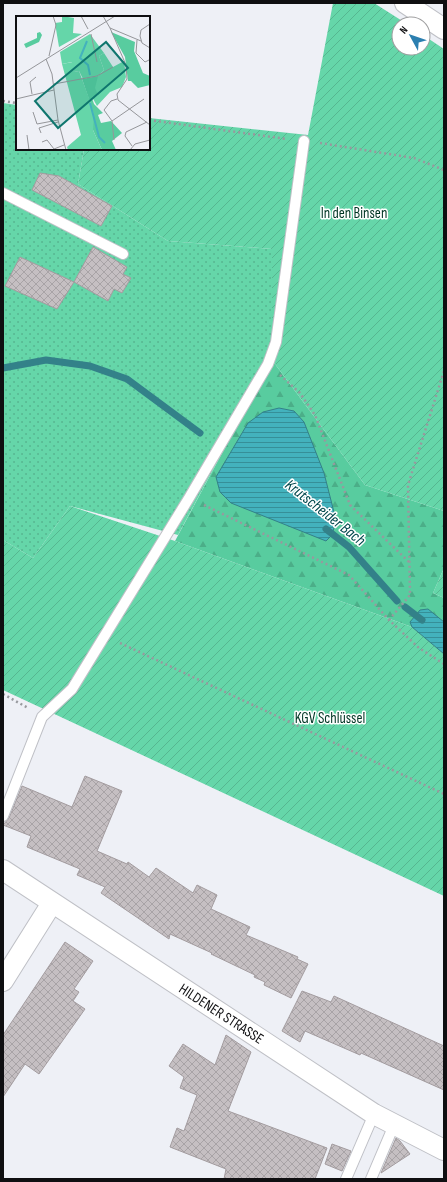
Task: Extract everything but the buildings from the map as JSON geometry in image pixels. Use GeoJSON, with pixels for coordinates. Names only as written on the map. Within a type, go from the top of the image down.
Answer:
{"type":"FeatureCollection","features":[{"type":"Feature","properties":{"kind":"street"},"geometry":{"type":"LineString","coordinates":[[406,3],[444,29]]}},
{"type":"Feature","properties":{"kind":"street","name":"HILDENER STRASSE"},"geometry":{"type":"LineString","coordinates":[[3,870],[374,1114],[444,1150]]}},
{"type":"Feature","properties":{"kind":"street"},"geometry":{"type":"LineString","coordinates":[[3,981],[52,902]]}},
{"type":"Feature","properties":{"kind":"lane"},"geometry":{"type":"LineString","coordinates":[[3,816],[42,716],[72,690],[189,498],[268,364],[276,342],[304,141]]}},
{"type":"Feature","properties":{"kind":"lane"},"geometry":{"type":"LineString","coordinates":[[3,193],[123,254]]}},
{"type":"Feature","properties":{"kind":"lane"},"geometry":{"type":"LineString","coordinates":[[346,1179],[374,1114]]}},
{"type":"Feature","properties":{"kind":"lane"},"geometry":{"type":"LineString","coordinates":[[371,1179],[394,1125]]}},
{"type":"Feature","properties":{"kind":"path"},"geometry":{"type":"LineString","coordinates":[[3,101],[16,103]]}},
{"type":"Feature","properties":{"kind":"path"},"geometry":{"type":"LineString","coordinates":[[268,364],[300,393],[315,415],[350,506],[410,563]]}},
{"type":"Feature","properties":{"kind":"path"},"geometry":{"type":"LineString","coordinates":[[389,620],[410,595],[408,485],[444,371]]}},
{"type":"Feature","properties":{"kind":"path"},"geometry":{"type":"LineString","coordinates":[[189,498],[349,575],[389,620],[419,648],[444,664]]}},
{"type":"Feature","properties":{"kind":"path"},"geometry":{"type":"LineString","coordinates":[[104,636],[444,794]]}},
{"type":"Feature","properties":{"kind":"path"},"geometry":{"type":"LineString","coordinates":[[3,694],[42,716]]}},
{"type":"Feature","properties":{"kind":"green space","name":"In den Binsen"},"geometry":{"type":"Polygon","coordinates":[[[333,3],[374,3],[394,16],[391,16],[391,56],[431,56],[431,40],[444,49],[444,511],[365,485],[272,360],[272,249],[168,241],[78,184],[84,150],[150,150],[150,118],[308,135],[333,3]]]}},
{"type":"Feature","properties":{"kind":"green space"},"geometry":{"type":"Polygon","coordinates":[[[3,103],[16,105],[16,150],[84,150],[78,184],[168,241],[272,249],[272,360],[178,535],[70,506],[33,558],[3,540],[3,103]]]}},
{"type":"Feature","properties":{"kind":"green space"},"geometry":{"type":"Polygon","coordinates":[[[272,360],[365,485],[444,511],[444,568],[433,593],[444,598],[444,654],[412,627],[175,541],[272,360]]]}},
{"type":"Feature","properties":{"kind":"green space","name":"KGV Schlüssel"},"geometry":{"type":"Polygon","coordinates":[[[70,506],[175,541],[412,627],[444,654],[444,896],[3,690],[3,540],[33,558],[70,506]]]}},
{"type":"Feature","properties":{"kind":"green space"},"geometry":{"type":"Polygon","coordinates":[[[444,568],[444,598],[433,593],[444,568]]]}},
{"type":"Feature","properties":{"kind":"water"},"geometry":{"type":"Polygon","coordinates":[[[279,408],[294,411],[304,422],[324,473],[336,520],[332,535],[326,541],[231,503],[220,492],[216,477],[248,423],[263,412],[279,408]]]}},
{"type":"Feature","properties":{"kind":"water"},"geometry":{"type":"Polygon","coordinates":[[[428,609],[444,622],[444,654],[412,627],[410,622],[420,610],[428,609]]]}},
{"type":"Feature","properties":{"kind":"waterway","name":"Krutscheider Bach"},"geometry":{"type":"LineString","coordinates":[[3,368],[46,360],[90,366],[127,379],[200,433]]}},
{"type":"Feature","properties":{"kind":"waterway","name":"Krutscheider Bach"},"geometry":{"type":"LineString","coordinates":[[326,529],[349,547],[397,601]]}},
{"type":"Feature","properties":{"kind":"waterway","name":"Krutscheider Bach"},"geometry":{"type":"LineString","coordinates":[[405,607],[422,620]]}}]}
